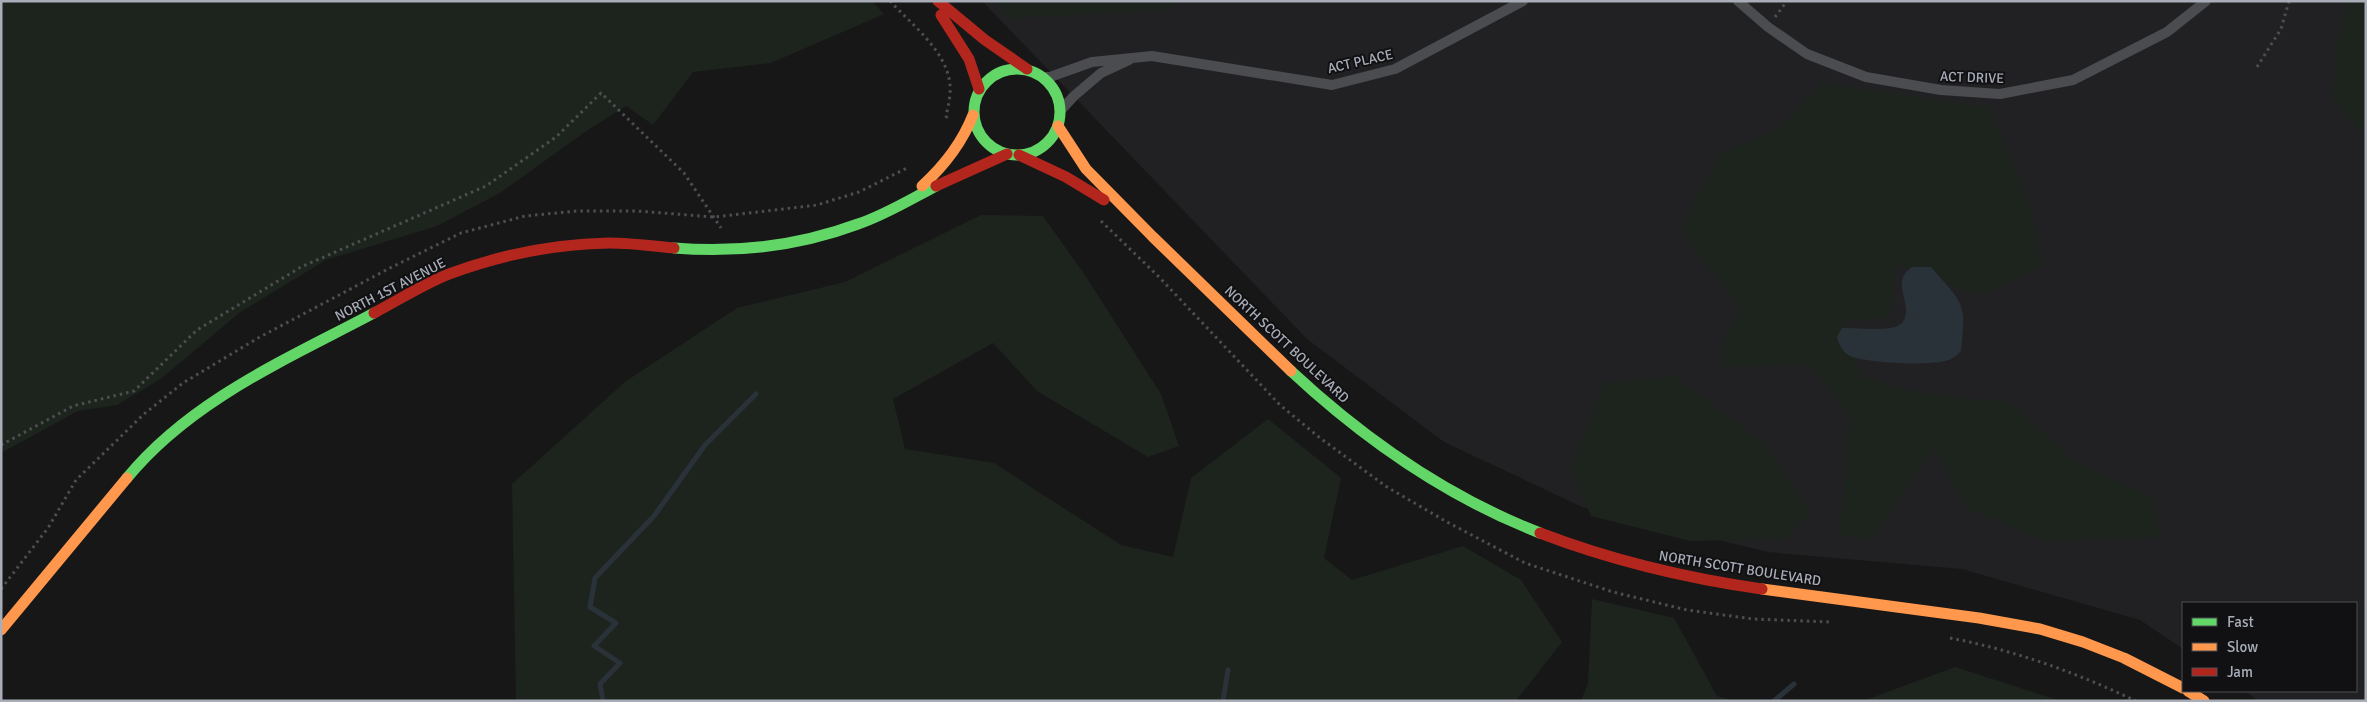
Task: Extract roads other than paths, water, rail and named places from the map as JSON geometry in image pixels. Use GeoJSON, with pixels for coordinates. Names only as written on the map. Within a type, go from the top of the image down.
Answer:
{"type":"FeatureCollection","features":[{"type":"Feature","properties":{"kind":"main road"},"geometry":{"type":"LineString","coordinates":[[932,1],[969,56],[979,89]]}},
{"type":"Feature","properties":{"kind":"main road"},"geometry":{"type":"LineString","coordinates":[[938,1],[985,40],[1042,77],[1050,84],[1057,96],[1060,111],[1058,126],[1051,139],[1039,149],[1013,154],[996,150],[984,141],[976,128],[973,115],[974,101],[979,89],[988,78],[1000,71],[1013,68],[1027,69]]}},
{"type":"Feature","properties":{"kind":"main road","name":"NORTH 1ST AVENUE"},"geometry":{"type":"LineString","coordinates":[[900,205],[927,182],[953,152],[968,130],[973,115]]}},
{"type":"Feature","properties":{"kind":"main road","name":"NORTH SCOTT BOULEVARD"},"geometry":{"type":"LineString","coordinates":[[1058,126],[1086,169],[1296,376],[1335,411],[1387,450],[1431,479],[1513,521],[1586,550],[1636,565],[1700,579],[2019,624],[2111,651],[2182,687]]}},
{"type":"Feature","properties":{"kind":"main road","name":"NORTH 1ST AVENUE"},"geometry":{"type":"LineString","coordinates":[[1,630],[141,461],[185,421],[244,382],[448,275],[485,262],[528,251],[572,245],[611,243],[702,250],[778,245],[850,228],[981,164],[1013,154]]}},
{"type":"Feature","properties":{"kind":"main road","name":"NORTH SCOTT BOULEVARD"},"geometry":{"type":"LineString","coordinates":[[1013,154],[1066,177],[1128,212]]}},
{"type":"Feature","properties":{"kind":"main road"},"geometry":{"type":"LineString","coordinates":[[2190,692],[2204,701]]}},
{"type":"Feature","properties":{"kind":"lane"},"geometry":{"type":"LineString","coordinates":[[1498,1],[1503,12]]}},
{"type":"Feature","properties":{"kind":"lane","name":"ACT PLACE"},"geometry":{"type":"LineString","coordinates":[[1042,77],[1050,77],[1107,59],[1130,59],[1152,56],[1332,85],[1395,70],[1523,1]]}},
{"type":"Feature","properties":{"kind":"lane","name":"ACT DRIVE"},"geometry":{"type":"LineString","coordinates":[[1738,1],[1768,27],[1807,54],[1866,77],[1941,90],[2000,94],[2073,80],[2168,32],[2206,1]]}},
{"type":"Feature","properties":{"kind":"lane","name":"ACT PLACE"},"geometry":{"type":"LineString","coordinates":[[1060,111],[1100,73],[1130,59]]}},
{"type":"Feature","properties":{"kind":"waterway"},"geometry":{"type":"LineString","coordinates":[[603,701],[600,684],[620,663],[594,646],[616,623],[590,607],[595,578],[654,516],[705,445],[756,394]]}},
{"type":"Feature","properties":{"kind":"waterway"},"geometry":{"type":"LineString","coordinates":[[1223,701],[1228,670]]}},
{"type":"Feature","properties":{"kind":"waterway"},"geometry":{"type":"LineString","coordinates":[[1774,701],[1794,684]]}}]}
